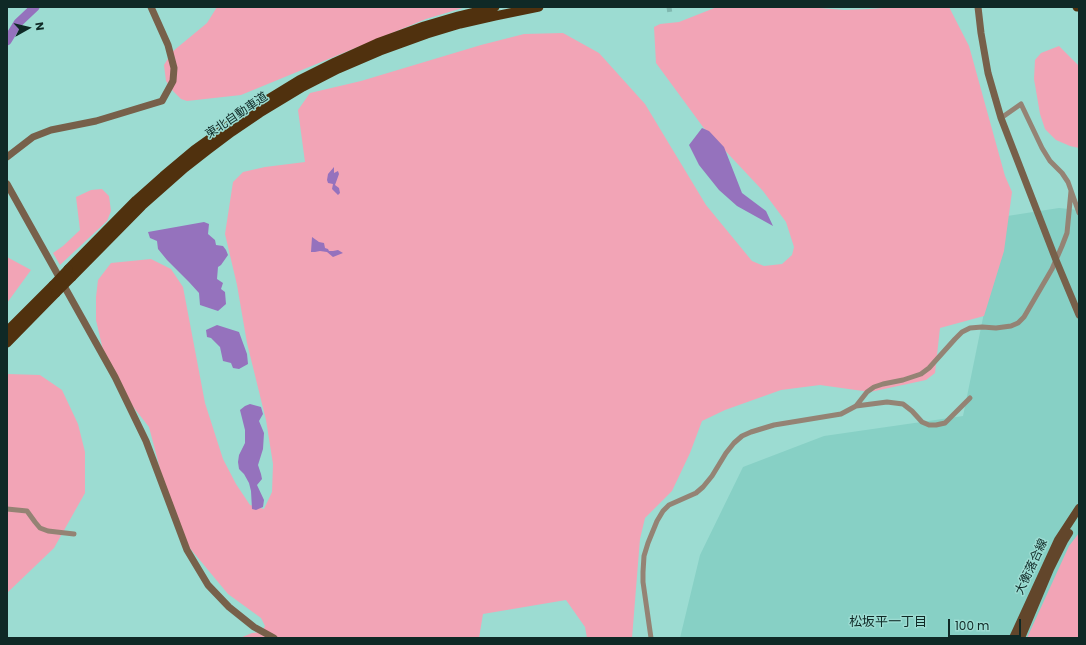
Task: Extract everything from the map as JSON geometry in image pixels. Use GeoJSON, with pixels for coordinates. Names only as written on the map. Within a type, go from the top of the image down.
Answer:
{"type":"FeatureCollection","features":[{"type":"Feature","properties":{"kind":"highway","name":"東北自動車道"},"geometry":{"type":"LineString","coordinates":[[70,273],[136,200],[194,150],[250,110],[299,80],[376,44],[424,26],[495,7]]}},
{"type":"Feature","properties":{"kind":"highway","name":"東北自動車道"},"geometry":{"type":"LineString","coordinates":[[7,331],[142,206],[191,163],[232,132],[303,87],[338,69],[380,51],[427,34],[460,24],[539,7]]}},
{"type":"Feature","properties":{"kind":"highway","name":"東北自動車道"},"geometry":{"type":"LineString","coordinates":[[7,343],[54,289]]}},
{"type":"Feature","properties":{"kind":"main road","name":"大衡落合線"},"geometry":{"type":"LineString","coordinates":[[1013,638],[1058,540],[1079,508]]}},
{"type":"Feature","properties":{"kind":"main road","name":"大衡落合線"},"geometry":{"type":"LineString","coordinates":[[1021,638],[1064,541],[1079,517]]}},
{"type":"Feature","properties":{"kind":"street"},"geometry":{"type":"LineString","coordinates":[[7,157],[33,137],[45,132],[96,121],[162,101],[173,81],[174,68],[168,46],[151,7]]}},
{"type":"Feature","properties":{"kind":"street"},"geometry":{"type":"LineString","coordinates":[[978,7],[988,72],[1001,118],[1079,315]]}},
{"type":"Feature","properties":{"kind":"street"},"geometry":{"type":"LineString","coordinates":[[1001,118],[1021,104],[1042,148],[1050,161],[1062,173],[1068,182],[1079,213]]}},
{"type":"Feature","properties":{"kind":"street"},"geometry":{"type":"LineString","coordinates":[[7,184],[115,377],[146,441],[187,550],[208,585],[229,606],[254,627],[274,638]]}},
{"type":"Feature","properties":{"kind":"street"},"geometry":{"type":"LineString","coordinates":[[856,406],[874,386],[904,380],[921,374],[929,368],[962,332],[970,328],[996,328],[1011,326],[1018,323],[1024,317],[1052,269],[1067,233],[1071,191]]}},
{"type":"Feature","properties":{"kind":"street"},"geometry":{"type":"LineString","coordinates":[[651,638],[643,582],[643,572],[644,556],[657,520],[669,505],[696,493],[703,487],[712,476],[726,453],[742,436],[774,425],[841,414],[856,406],[887,402],[903,404],[922,422],[929,425],[936,425],[945,423],[970,398]]}},
{"type":"Feature","properties":{"kind":"street"},"geometry":{"type":"LineString","coordinates":[[7,509],[27,511],[40,528],[48,531],[74,534]]}},
{"type":"Feature","properties":{"kind":"shaded area"},"geometry":{"type":"Polygon","coordinates":[[[217,7],[466,7],[426,19],[241,95],[187,101],[181,99],[166,81],[164,65],[172,52],[207,23],[217,7]]]}},
{"type":"Feature","properties":{"kind":"shaded area"},"geometry":{"type":"Polygon","coordinates":[[[717,7],[806,7],[845,10],[897,7],[949,7],[969,46],[1005,176],[1012,192],[1004,251],[984,316],[940,328],[935,373],[926,380],[870,392],[820,385],[781,390],[725,410],[702,421],[690,453],[672,491],[645,518],[640,539],[632,638],[587,638],[585,627],[566,600],[483,614],[479,638],[240,638],[252,633],[262,632],[265,626],[261,618],[228,594],[179,535],[165,492],[149,427],[127,399],[103,350],[96,320],[98,280],[111,263],[151,259],[171,269],[183,287],[205,403],[223,459],[236,484],[250,505],[264,509],[272,492],[273,464],[266,420],[247,343],[237,285],[225,234],[233,182],[243,172],[265,167],[305,162],[298,110],[310,93],[361,81],[481,45],[524,34],[563,33],[599,53],[645,104],[706,205],[752,261],[764,266],[782,264],[792,255],[794,247],[786,222],[763,191],[703,127],[656,63],[654,27],[660,24],[679,22],[717,7]]]}},
{"type":"Feature","properties":{"kind":"shaded area"},"geometry":{"type":"Polygon","coordinates":[[[1059,46],[1079,66],[1079,148],[1056,140],[1045,129],[1040,114],[1034,79],[1035,60],[1041,53],[1059,46]]]}},
{"type":"Feature","properties":{"kind":"shaded area"},"geometry":{"type":"Polygon","coordinates":[[[702,128],[709,131],[724,147],[742,193],[766,211],[773,226],[737,206],[719,190],[699,165],[689,145],[702,128]]]}},
{"type":"Feature","properties":{"kind":"shaded area"},"geometry":{"type":"Polygon","coordinates":[[[334,167],[334,173],[338,171],[339,174],[335,185],[339,188],[340,193],[338,195],[332,189],[333,184],[328,183],[327,180],[328,174],[334,167]]]}},
{"type":"Feature","properties":{"kind":"shaded area"},"geometry":{"type":"Polygon","coordinates":[[[102,189],[109,196],[111,211],[107,221],[60,265],[53,253],[80,230],[76,197],[91,190],[102,189]]]}},
{"type":"Feature","properties":{"kind":"shaded area"},"geometry":{"type":"Polygon","coordinates":[[[1059,208],[1079,210],[1079,638],[680,638],[700,555],[743,467],[824,436],[963,416],[986,303],[975,221],[1059,208]]]}},
{"type":"Feature","properties":{"kind":"shaded area"},"geometry":{"type":"Polygon","coordinates":[[[204,222],[209,224],[208,234],[215,240],[216,245],[223,246],[228,255],[218,267],[217,279],[223,283],[221,289],[225,292],[226,304],[218,311],[200,305],[199,293],[167,260],[158,249],[157,241],[150,238],[148,232],[204,222]]]}},
{"type":"Feature","properties":{"kind":"shaded area"},"geometry":{"type":"Polygon","coordinates":[[[312,237],[319,242],[324,243],[325,248],[329,251],[338,250],[343,253],[333,257],[327,252],[311,252],[312,237]]]}},
{"type":"Feature","properties":{"kind":"shaded area"},"geometry":{"type":"Polygon","coordinates":[[[7,257],[31,270],[7,303],[7,257]]]}},
{"type":"Feature","properties":{"kind":"shaded area"},"geometry":{"type":"Polygon","coordinates":[[[217,325],[239,332],[247,354],[248,364],[239,369],[233,368],[231,363],[223,361],[220,347],[211,338],[207,337],[206,330],[217,325]]]}},
{"type":"Feature","properties":{"kind":"shaded area"},"geometry":{"type":"Polygon","coordinates":[[[7,374],[40,375],[62,390],[78,424],[85,452],[85,493],[54,548],[7,593],[7,374]]]}},
{"type":"Feature","properties":{"kind":"shaded area"},"geometry":{"type":"Polygon","coordinates":[[[250,404],[261,407],[263,414],[259,421],[264,433],[263,449],[258,465],[262,479],[257,485],[264,500],[263,507],[256,510],[252,509],[249,483],[239,469],[238,462],[239,455],[245,443],[245,430],[240,410],[250,404]]]}},
{"type":"Feature","properties":{"kind":"shaded area"},"geometry":{"type":"Polygon","coordinates":[[[1079,533],[1079,638],[1027,638],[1069,546],[1079,533]]]}},
{"type":"Feature","properties":{"kind":"waterway"},"geometry":{"type":"LineString","coordinates":[[7,41],[18,23],[35,7]]}},
{"type":"Feature","properties":{"kind":"tunnel"},"geometry":{"type":"LineString","coordinates":[[669,7],[670,14]]}},
{"type":"Feature","properties":{"kind":"district","name":"松坂平一丁目"},"geometry":{"type":"Point","coordinates":[888,623]}}]}
